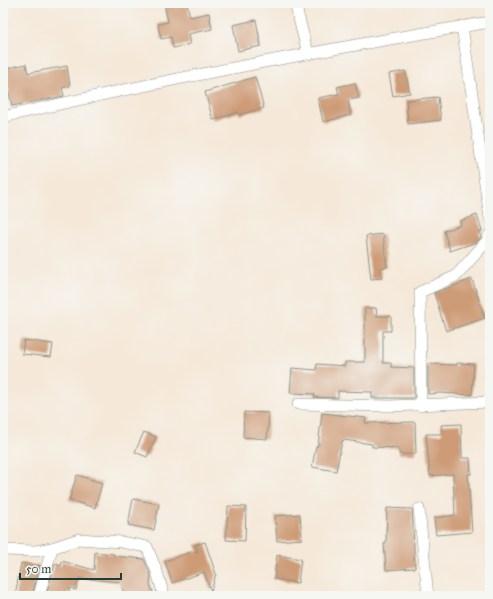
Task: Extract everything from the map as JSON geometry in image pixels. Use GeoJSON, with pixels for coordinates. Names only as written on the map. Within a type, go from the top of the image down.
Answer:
{"type":"FeatureCollection","features":[{"type":"Feature","properties":{"kind":"street"},"geometry":{"type":"LineString","coordinates":[[295,3],[308,54]]}},
{"type":"Feature","properties":{"kind":"street"},"geometry":{"type":"LineString","coordinates":[[3,117],[119,91],[308,54],[490,22]]}},
{"type":"Feature","properties":{"kind":"street"},"geometry":{"type":"LineString","coordinates":[[462,26],[490,218]]}},
{"type":"Feature","properties":{"kind":"street"},"geometry":{"type":"LineString","coordinates":[[421,406],[420,292],[456,276],[487,241],[490,234]]}},
{"type":"Feature","properties":{"kind":"street"},"geometry":{"type":"LineString","coordinates":[[298,404],[421,406],[490,402]]}},
{"type":"Feature","properties":{"kind":"street"},"geometry":{"type":"LineString","coordinates":[[419,509],[428,596]]}},
{"type":"Feature","properties":{"kind":"street"},"geometry":{"type":"LineString","coordinates":[[3,550],[36,551],[52,548],[79,539],[121,542],[147,547],[157,572],[164,596]]}},
{"type":"Feature","properties":{"kind":"street"},"geometry":{"type":"LineString","coordinates":[[39,596],[52,548]]}},
{"type":"Feature","properties":{"kind":"building"},"geometry":{"type":"Polygon","coordinates":[[[164,3],[187,3],[190,17],[209,13],[212,29],[188,34],[190,44],[173,48],[171,37],[161,39],[158,24],[168,22],[164,3]]]}},
{"type":"Feature","properties":{"kind":"building"},"geometry":{"type":"Polygon","coordinates":[[[256,20],[261,46],[238,51],[233,25],[256,20]]]}},
{"type":"Feature","properties":{"kind":"building"},"geometry":{"type":"Polygon","coordinates":[[[26,64],[28,73],[67,66],[70,86],[62,88],[64,96],[12,106],[4,69],[26,64]]]}},
{"type":"Feature","properties":{"kind":"building"},"geometry":{"type":"Polygon","coordinates":[[[405,71],[410,93],[393,96],[389,74],[405,71]]]}},
{"type":"Feature","properties":{"kind":"building"},"geometry":{"type":"Polygon","coordinates":[[[255,77],[264,108],[239,115],[239,112],[213,120],[205,92],[255,77]]]}},
{"type":"Feature","properties":{"kind":"building"},"geometry":{"type":"Polygon","coordinates":[[[355,83],[359,98],[348,100],[351,115],[323,122],[318,98],[339,94],[337,87],[355,83]]]}},
{"type":"Feature","properties":{"kind":"building"},"geometry":{"type":"Polygon","coordinates":[[[438,97],[441,120],[408,124],[406,100],[438,97]]]}},
{"type":"Feature","properties":{"kind":"building"},"geometry":{"type":"Polygon","coordinates":[[[477,215],[482,231],[479,232],[481,237],[477,242],[450,251],[444,231],[461,225],[460,221],[477,215]]]}},
{"type":"Feature","properties":{"kind":"building"},"geometry":{"type":"Polygon","coordinates":[[[383,234],[387,267],[380,268],[382,278],[371,279],[366,236],[383,234]]]}},
{"type":"Feature","properties":{"kind":"building"},"geometry":{"type":"Polygon","coordinates":[[[472,279],[485,318],[446,331],[434,293],[472,279]]]}},
{"type":"Feature","properties":{"kind":"building"},"geometry":{"type":"Polygon","coordinates":[[[365,308],[376,308],[377,316],[391,316],[391,331],[383,331],[383,363],[391,363],[391,367],[414,368],[414,398],[372,398],[372,392],[338,391],[338,398],[314,397],[315,394],[290,393],[292,368],[316,370],[317,364],[345,366],[345,362],[365,362],[365,308]]]}},
{"type":"Feature","properties":{"kind":"building"},"geometry":{"type":"Polygon","coordinates":[[[24,340],[53,344],[51,357],[22,354],[24,340]]]}},
{"type":"Feature","properties":{"kind":"building"},"geometry":{"type":"Polygon","coordinates":[[[457,363],[474,364],[472,395],[440,393],[428,394],[428,364],[457,365],[457,363]]]}},
{"type":"Feature","properties":{"kind":"building"},"geometry":{"type":"Polygon","coordinates":[[[244,412],[269,413],[267,439],[243,437],[244,412]]]}},
{"type":"Feature","properties":{"kind":"building"},"geometry":{"type":"Polygon","coordinates":[[[322,413],[366,418],[365,423],[415,422],[416,454],[399,454],[399,448],[372,447],[372,444],[344,440],[342,441],[336,471],[312,467],[316,446],[318,446],[322,413]]]}},
{"type":"Feature","properties":{"kind":"building"},"geometry":{"type":"Polygon","coordinates":[[[461,424],[462,458],[470,458],[471,474],[468,474],[472,532],[436,535],[434,518],[455,515],[453,474],[430,476],[426,434],[442,434],[441,425],[461,424]]]}},
{"type":"Feature","properties":{"kind":"building"},"geometry":{"type":"Polygon","coordinates":[[[144,432],[156,437],[147,457],[135,452],[144,432]]]}},
{"type":"Feature","properties":{"kind":"building"},"geometry":{"type":"Polygon","coordinates":[[[77,475],[102,483],[95,508],[69,500],[77,475]]]}},
{"type":"Feature","properties":{"kind":"building"},"geometry":{"type":"Polygon","coordinates":[[[133,499],[159,504],[154,530],[128,525],[133,499]]]}},
{"type":"Feature","properties":{"kind":"building"},"geometry":{"type":"Polygon","coordinates":[[[228,506],[246,507],[245,541],[226,540],[228,506]]]}},
{"type":"Feature","properties":{"kind":"building"},"geometry":{"type":"Polygon","coordinates":[[[387,508],[412,509],[415,568],[386,570],[384,543],[386,543],[387,508]]]}},
{"type":"Feature","properties":{"kind":"building"},"geometry":{"type":"Polygon","coordinates":[[[300,514],[302,539],[277,541],[275,516],[300,514]]]}},
{"type":"Feature","properties":{"kind":"building"},"geometry":{"type":"Polygon","coordinates":[[[205,542],[216,574],[211,591],[204,572],[172,583],[165,561],[194,551],[198,552],[195,545],[205,542]]]}},
{"type":"Feature","properties":{"kind":"building"},"geometry":{"type":"Polygon","coordinates":[[[95,552],[114,554],[114,556],[144,559],[151,576],[150,584],[154,596],[125,596],[120,582],[79,578],[76,590],[70,588],[68,596],[46,596],[55,564],[61,566],[62,561],[94,570],[95,552]]]}},
{"type":"Feature","properties":{"kind":"building"},"geometry":{"type":"Polygon","coordinates":[[[277,555],[301,559],[298,583],[274,579],[277,555]]]}},
{"type":"Feature","properties":{"kind":"building"},"geometry":{"type":"Polygon","coordinates":[[[21,563],[40,566],[32,596],[15,596],[21,563]]]}}]}
